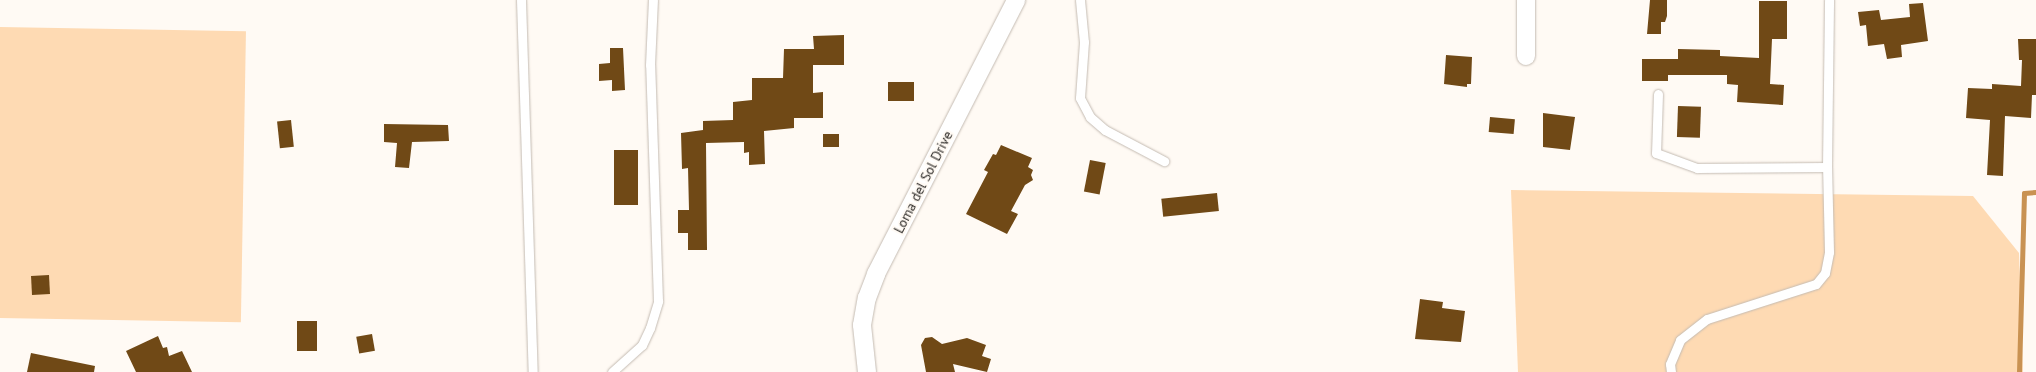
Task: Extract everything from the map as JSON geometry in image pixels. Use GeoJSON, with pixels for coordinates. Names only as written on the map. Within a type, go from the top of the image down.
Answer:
{"type":"FeatureCollection","features":[{"type":"Feature","properties":{"kind":"street","name":"Loma del Sol Drive"},"geometry":{"type":"LineString","coordinates":[[867,372],[862,324],[869,292],[1016,0]]}},
{"type":"Feature","properties":{"kind":"street"},"geometry":{"type":"LineString","coordinates":[[1526,0],[1526,56]]}},
{"type":"Feature","properties":{"kind":"lane"},"geometry":{"type":"LineString","coordinates":[[521,0],[534,372]]}},
{"type":"Feature","properties":{"kind":"lane"},"geometry":{"type":"LineString","coordinates":[[612,372],[642,345],[650,328],[658,301],[650,73],[653,0]]}},
{"type":"Feature","properties":{"kind":"lane"},"geometry":{"type":"LineString","coordinates":[[1080,0],[1084,42],[1080,98],[1090,117],[1106,130],[1164,161]]}},
{"type":"Feature","properties":{"kind":"lane"},"geometry":{"type":"LineString","coordinates":[[1671,372],[1670,364],[1680,340],[1707,319],[1816,284],[1825,273],[1829,252],[1827,168],[1829,0]]}},
{"type":"Feature","properties":{"kind":"lane"},"geometry":{"type":"LineString","coordinates":[[1658,94],[1656,153],[1697,168],[1827,168]]}},
{"type":"Feature","properties":{"kind":"shaded area"},"geometry":{"type":"Polygon","coordinates":[[[0,27],[246,31],[241,322],[0,318],[0,27]]]}},
{"type":"Feature","properties":{"kind":"shaded area"},"geometry":{"type":"Polygon","coordinates":[[[1511,190],[1973,196],[2019,253],[2023,372],[1518,372],[1511,190]]]}},
{"type":"Feature","properties":{"kind":"building"},"geometry":{"type":"Polygon","coordinates":[[[1650,0],[1667,0],[1667,16],[1665,22],[1661,22],[1661,34],[1647,34],[1650,0]]]}},
{"type":"Feature","properties":{"kind":"building"},"geometry":{"type":"Polygon","coordinates":[[[1759,1],[1787,1],[1787,39],[1772,39],[1770,84],[1784,85],[1783,105],[1737,102],[1738,85],[1727,84],[1727,75],[1668,75],[1668,81],[1642,81],[1642,59],[1678,59],[1678,49],[1720,50],[1720,56],[1759,58],[1759,1]]]}},
{"type":"Feature","properties":{"kind":"building"},"geometry":{"type":"Polygon","coordinates":[[[1923,3],[1928,41],[1901,45],[1902,57],[1887,59],[1884,44],[1868,46],[1866,25],[1860,26],[1858,12],[1879,10],[1881,20],[1910,17],[1909,4],[1923,3]]]}},
{"type":"Feature","properties":{"kind":"building"},"geometry":{"type":"Polygon","coordinates":[[[844,35],[844,65],[813,65],[813,93],[823,92],[823,118],[794,118],[794,128],[764,131],[765,164],[749,165],[749,152],[744,153],[744,142],[706,143],[707,250],[688,250],[688,233],[678,233],[678,210],[689,210],[688,168],[682,169],[681,133],[703,130],[703,121],[733,120],[733,102],[752,100],[752,78],[783,78],[784,49],[814,49],[813,36],[844,35]]]}},
{"type":"Feature","properties":{"kind":"building"},"geometry":{"type":"Polygon","coordinates":[[[2018,39],[2036,39],[2036,95],[2032,95],[2031,118],[2005,116],[2003,176],[1987,175],[1990,120],[1966,118],[1968,88],[1992,89],[1992,84],[2021,86],[2022,60],[2019,60],[2018,39]]]}},
{"type":"Feature","properties":{"kind":"building"},"geometry":{"type":"Polygon","coordinates":[[[610,48],[623,48],[625,90],[612,91],[612,80],[599,81],[599,64],[610,63],[610,48]]]}},
{"type":"Feature","properties":{"kind":"building"},"geometry":{"type":"Polygon","coordinates":[[[1446,55],[1472,57],[1471,84],[1467,84],[1467,87],[1444,84],[1446,55]]]}},
{"type":"Feature","properties":{"kind":"building"},"geometry":{"type":"Polygon","coordinates":[[[888,82],[914,82],[914,101],[888,101],[888,82]]]}},
{"type":"Feature","properties":{"kind":"building"},"geometry":{"type":"Polygon","coordinates":[[[1678,106],[1701,107],[1700,138],[1677,137],[1678,106]]]}},
{"type":"Feature","properties":{"kind":"building"},"geometry":{"type":"Polygon","coordinates":[[[1543,113],[1575,117],[1570,150],[1543,147],[1543,113]]]}},
{"type":"Feature","properties":{"kind":"building"},"geometry":{"type":"Polygon","coordinates":[[[1490,117],[1515,119],[1514,134],[1489,132],[1490,117]]]}},
{"type":"Feature","properties":{"kind":"building"},"geometry":{"type":"Polygon","coordinates":[[[291,120],[294,147],[280,148],[277,121],[291,120]]]}},
{"type":"Feature","properties":{"kind":"building"},"geometry":{"type":"Polygon","coordinates":[[[384,124],[448,125],[449,141],[412,142],[409,168],[395,167],[397,143],[384,142],[384,124]]]}},
{"type":"Feature","properties":{"kind":"building"},"geometry":{"type":"Polygon","coordinates":[[[823,134],[839,134],[839,147],[823,147],[823,134]]]}},
{"type":"Feature","properties":{"kind":"building"},"geometry":{"type":"Polygon","coordinates":[[[1001,145],[1032,158],[1028,167],[1033,170],[1031,175],[1033,180],[1025,185],[1011,211],[1018,214],[1007,234],[966,214],[988,172],[984,170],[993,154],[996,155],[1001,145]]]}},
{"type":"Feature","properties":{"kind":"building"},"geometry":{"type":"Polygon","coordinates":[[[614,150],[638,150],[638,205],[614,205],[614,150]]]}},
{"type":"Feature","properties":{"kind":"building"},"geometry":{"type":"Polygon","coordinates":[[[1090,160],[1106,163],[1100,194],[1084,191],[1090,160]]]}},
{"type":"Feature","properties":{"kind":"building"},"geometry":{"type":"Polygon","coordinates":[[[1217,193],[1219,211],[1163,217],[1161,199],[1217,193]]]}},
{"type":"Feature","properties":{"kind":"building"},"geometry":{"type":"Polygon","coordinates":[[[49,275],[50,294],[32,295],[31,276],[49,275]]]}},
{"type":"Feature","properties":{"kind":"building"},"geometry":{"type":"Polygon","coordinates":[[[1420,299],[1443,302],[1442,308],[1465,311],[1461,342],[1415,339],[1420,299]]]}},
{"type":"Feature","properties":{"kind":"building"},"geometry":{"type":"Polygon","coordinates":[[[297,321],[317,321],[317,351],[297,351],[297,321]]]}},
{"type":"Feature","properties":{"kind":"building"},"geometry":{"type":"Polygon","coordinates":[[[372,334],[375,351],[359,354],[356,337],[372,334]]]}},
{"type":"Feature","properties":{"kind":"building"},"geometry":{"type":"Polygon","coordinates":[[[158,336],[163,348],[167,347],[169,356],[182,351],[192,372],[136,372],[126,351],[158,336]]]}},
{"type":"Feature","properties":{"kind":"building"},"geometry":{"type":"Polygon","coordinates":[[[932,337],[942,344],[967,338],[986,345],[982,356],[991,359],[987,372],[953,364],[955,372],[926,372],[921,345],[925,338],[932,337]]]}},
{"type":"Feature","properties":{"kind":"building"},"geometry":{"type":"Polygon","coordinates":[[[31,353],[95,366],[94,372],[27,372],[31,353]]]}},
{"type":"Feature","properties":{"kind":"waterway"},"geometry":{"type":"LineString","coordinates":[[2019,372],[2024,193],[2036,192]]}}]}
